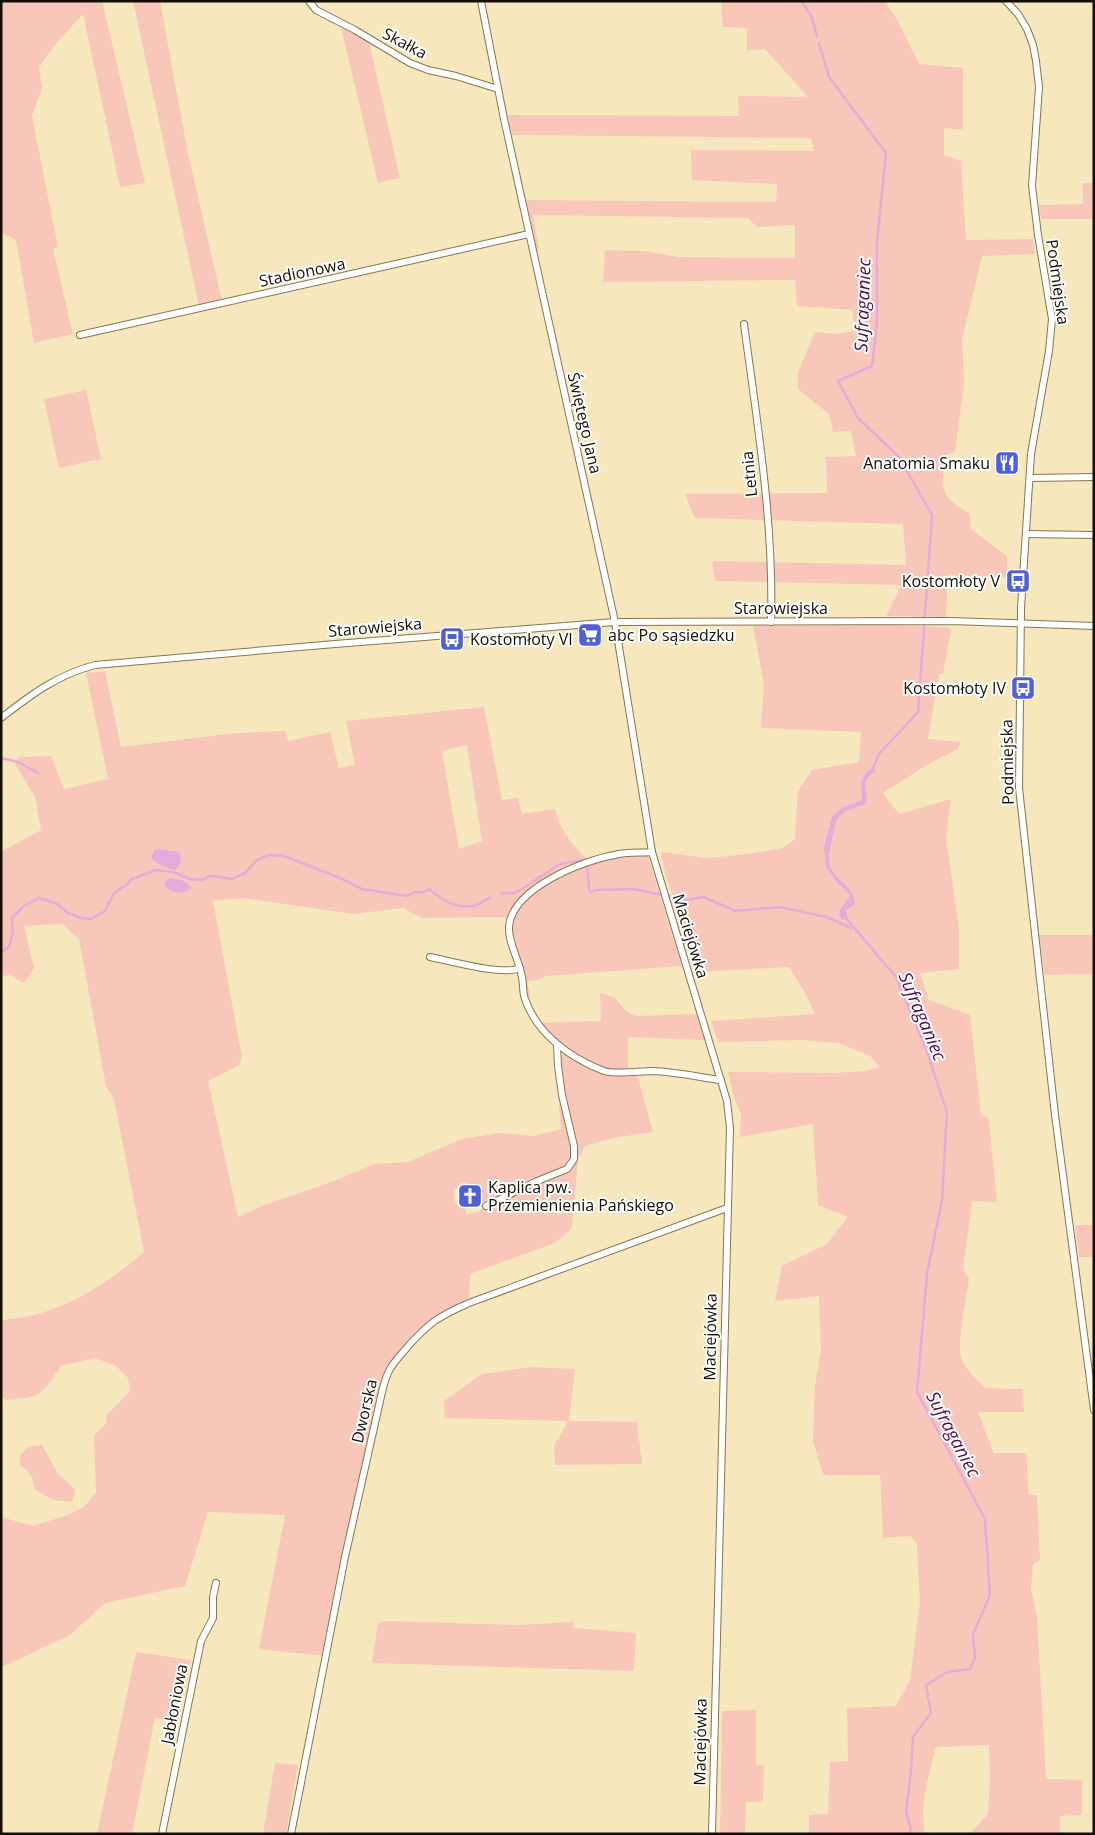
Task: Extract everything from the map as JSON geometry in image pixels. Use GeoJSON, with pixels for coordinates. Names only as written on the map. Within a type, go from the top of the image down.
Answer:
{"type":"FeatureCollection","features":[{"type":"Feature","properties":{"kind":"street","name":"Skałka"},"geometry":{"type":"LineString","coordinates":[[309,1],[316,10],[355,30],[410,63],[428,70],[456,76],[498,89]]}},
{"type":"Feature","properties":{"kind":"street","name":"Świętego Jana"},"geometry":{"type":"LineString","coordinates":[[481,1],[529,234],[615,622],[652,852]]}},
{"type":"Feature","properties":{"kind":"street","name":"Podmiejska"},"geometry":{"type":"LineString","coordinates":[[1006,1],[1027,28],[1036,61],[1039,88],[1032,186],[1052,319],[1049,351],[1031,454],[1021,623],[1019,788],[1055,1115],[1094,1410]]}},
{"type":"Feature","properties":{"kind":"street","name":"Stadionowa"},"geometry":{"type":"LineString","coordinates":[[80,335],[529,234]]}},
{"type":"Feature","properties":{"kind":"street","name":"Letnia"},"geometry":{"type":"LineString","coordinates":[[744,324],[771,548],[771,622]]}},
{"type":"Feature","properties":{"kind":"street"},"geometry":{"type":"LineString","coordinates":[[1030,478],[1094,477]]}},
{"type":"Feature","properties":{"kind":"street"},"geometry":{"type":"LineString","coordinates":[[1026,534],[1094,535]]}},
{"type":"Feature","properties":{"kind":"street","name":"Starowiejska"},"geometry":{"type":"LineString","coordinates":[[1,718],[42,687],[74,670],[95,665],[615,622],[1021,623]]}},
{"type":"Feature","properties":{"kind":"street"},"geometry":{"type":"LineString","coordinates":[[1021,623],[1094,626]]}},
{"type":"Feature","properties":{"kind":"street"},"geometry":{"type":"LineString","coordinates":[[652,852],[615,854],[586,862],[545,882],[527,896],[515,910],[509,926],[511,944],[520,968],[524,998],[543,1030],[557,1045],[605,1071],[616,1073],[631,1071],[672,1072],[721,1080]]}},
{"type":"Feature","properties":{"kind":"street","name":"Maciejówka"},"geometry":{"type":"LineString","coordinates":[[652,852],[727,1101],[730,1128],[712,1834]]}},
{"type":"Feature","properties":{"kind":"street"},"geometry":{"type":"LineString","coordinates":[[430,957],[501,970],[513,971],[520,968]]}},
{"type":"Feature","properties":{"kind":"street"},"geometry":{"type":"LineString","coordinates":[[486,1206],[568,1168],[574,1159],[574,1146],[562,1095],[557,1045]]}},
{"type":"Feature","properties":{"kind":"street","name":"Dworska"},"geometry":{"type":"LineString","coordinates":[[291,1834],[345,1558],[386,1375],[392,1364],[422,1330],[446,1313],[727,1208]]}},
{"type":"Feature","properties":{"kind":"street","name":"Jabłoniowa"},"geometry":{"type":"LineString","coordinates":[[162,1834],[201,1641],[213,1618],[213,1597],[216,1583]]}},
{"type":"Feature","properties":{"kind":"shaded area"},"geometry":{"type":"Polygon","coordinates":[[[1,1],[102,1],[145,183],[120,187],[83,14],[52,48],[39,68],[42,88],[32,116],[58,247],[53,249],[73,334],[34,343],[16,240],[2,233],[1,230],[1,1]]]}},
{"type":"Feature","properties":{"kind":"shaded area"},"geometry":{"type":"Polygon","coordinates":[[[133,1],[160,1],[187,149],[222,301],[199,306],[133,1]]]}},
{"type":"Feature","properties":{"kind":"shaded area"},"geometry":{"type":"Polygon","coordinates":[[[721,1],[885,1],[896,18],[919,64],[963,68],[963,130],[944,128],[944,155],[961,161],[966,240],[1033,239],[1035,254],[982,256],[962,340],[964,383],[955,452],[944,456],[944,491],[952,502],[969,513],[971,529],[1007,556],[1007,577],[948,575],[946,617],[886,616],[901,585],[715,581],[712,561],[906,565],[903,524],[695,518],[685,494],[827,493],[826,457],[856,456],[851,431],[833,432],[829,414],[798,389],[798,372],[815,332],[837,334],[855,331],[852,310],[797,306],[795,280],[603,282],[605,250],[644,251],[678,257],[795,258],[795,225],[757,227],[748,218],[533,215],[539,249],[536,249],[526,200],[776,202],[777,184],[692,180],[691,150],[814,151],[811,138],[512,135],[507,115],[739,116],[738,96],[808,97],[765,49],[747,50],[747,28],[723,27],[721,1]]]}},
{"type":"Feature","properties":{"kind":"shaded area"},"geometry":{"type":"Polygon","coordinates":[[[341,27],[369,42],[400,178],[378,183],[341,27]]]}},
{"type":"Feature","properties":{"kind":"shaded area"},"geometry":{"type":"Polygon","coordinates":[[[1083,183],[1094,183],[1094,219],[1041,219],[1039,205],[1083,204],[1083,183]]]}},
{"type":"Feature","properties":{"kind":"shaded area"},"geometry":{"type":"Polygon","coordinates":[[[86,390],[101,459],[59,468],[44,399],[86,390]]]}},
{"type":"Feature","properties":{"kind":"shaded area"},"geometry":{"type":"Polygon","coordinates":[[[887,625],[947,627],[951,630],[943,674],[939,674],[928,739],[961,742],[958,749],[930,763],[883,793],[899,814],[951,799],[946,837],[959,929],[959,969],[920,973],[929,1000],[970,1015],[981,1115],[987,1117],[989,1121],[997,1202],[972,1201],[963,1269],[969,1278],[961,1329],[960,1349],[965,1366],[985,1388],[1023,1389],[1024,1412],[978,1412],[994,1453],[1026,1453],[1029,1495],[1037,1495],[1040,1560],[1033,1565],[1031,1589],[1037,1617],[1046,1779],[1082,1780],[1082,1815],[1060,1816],[1060,1834],[970,1834],[988,1814],[989,1745],[936,1747],[924,1801],[923,1823],[925,1834],[809,1834],[809,1815],[828,1814],[830,1762],[848,1761],[847,1708],[896,1706],[910,1680],[920,1602],[917,1545],[910,1536],[883,1538],[880,1475],[823,1475],[813,1441],[815,1386],[821,1349],[819,1296],[775,1301],[782,1266],[827,1244],[848,1217],[818,1205],[813,1124],[740,1137],[741,1114],[735,1100],[728,1072],[833,1073],[865,1071],[880,1067],[870,1056],[838,1043],[802,1040],[718,1042],[711,1021],[815,1014],[804,991],[789,967],[696,972],[663,865],[661,852],[707,858],[783,848],[795,839],[798,791],[812,770],[859,762],[861,732],[761,728],[764,685],[753,626],[887,625]]]}},
{"type":"Feature","properties":{"kind":"shaded area"},"geometry":{"type":"Polygon","coordinates":[[[105,671],[121,747],[236,733],[285,731],[288,741],[330,732],[339,768],[355,765],[346,721],[484,707],[502,800],[518,798],[522,814],[555,809],[567,837],[587,859],[569,865],[540,880],[519,900],[509,917],[422,918],[403,908],[353,914],[243,898],[213,901],[242,1057],[239,1065],[208,1081],[238,1217],[264,1205],[329,1183],[374,1164],[408,1162],[462,1139],[500,1133],[534,1136],[561,1129],[557,1083],[561,1085],[560,1060],[562,1055],[568,1055],[598,1070],[637,1074],[653,1132],[613,1138],[585,1146],[578,1160],[572,1227],[564,1236],[552,1244],[470,1274],[469,1300],[442,1313],[421,1329],[384,1371],[324,1656],[259,1649],[285,1515],[208,1512],[185,1586],[105,1603],[70,1635],[1,1666],[1,1517],[33,1526],[68,1515],[84,1507],[96,1493],[94,1436],[107,1422],[106,1416],[130,1391],[128,1378],[115,1365],[94,1358],[61,1366],[44,1389],[34,1396],[6,1400],[1,1396],[1,1320],[41,1313],[78,1298],[113,1277],[144,1252],[114,1099],[106,1086],[79,939],[62,924],[24,926],[34,968],[24,983],[10,975],[1,976],[1,852],[41,830],[35,797],[15,764],[19,757],[51,756],[64,789],[108,779],[86,673],[105,671]],[[467,745],[442,751],[459,849],[482,841],[467,745]],[[463,1182],[454,1193],[457,1205],[466,1209],[466,1214],[472,1214],[481,1210],[486,1206],[483,1204],[482,1192],[475,1186],[463,1182]]]}},
{"type":"Feature","properties":{"kind":"shaded area"},"geometry":{"type":"Polygon","coordinates":[[[872,768],[876,771],[867,779],[865,785],[866,803],[848,810],[840,816],[835,824],[830,847],[830,866],[836,876],[849,888],[855,904],[846,910],[847,917],[842,920],[840,910],[850,896],[826,867],[824,847],[832,817],[842,808],[862,800],[862,779],[872,768]]]}},
{"type":"Feature","properties":{"kind":"shaded area"},"geometry":{"type":"Polygon","coordinates":[[[154,850],[179,852],[181,861],[175,870],[156,863],[151,858],[154,850]]]}},
{"type":"Feature","properties":{"kind":"shaded area"},"geometry":{"type":"Polygon","coordinates":[[[648,856],[682,966],[546,976],[539,980],[529,981],[530,996],[527,997],[523,968],[513,936],[513,925],[518,912],[527,900],[539,889],[554,880],[586,865],[614,857],[648,856]]]}},
{"type":"Feature","properties":{"kind":"shaded area"},"geometry":{"type":"Polygon","coordinates":[[[171,878],[184,881],[192,888],[182,893],[171,891],[165,886],[165,881],[171,878]]]}},
{"type":"Feature","properties":{"kind":"shaded area"},"geometry":{"type":"Polygon","coordinates":[[[1039,935],[1094,935],[1094,974],[1045,975],[1039,935]]]}},
{"type":"Feature","properties":{"kind":"shaded area"},"geometry":{"type":"Polygon","coordinates":[[[600,993],[614,997],[626,1011],[636,1016],[697,1014],[705,1040],[628,1037],[628,1068],[616,1071],[586,1060],[564,1045],[540,1023],[601,1021],[600,993]]]}},
{"type":"Feature","properties":{"kind":"shaded area"},"geometry":{"type":"Polygon","coordinates":[[[1075,1225],[1094,1225],[1094,1257],[1079,1257],[1075,1225]]]}},
{"type":"Feature","properties":{"kind":"shaded area"},"geometry":{"type":"Polygon","coordinates":[[[532,1367],[575,1369],[569,1421],[637,1422],[642,1464],[555,1465],[554,1446],[568,1421],[445,1418],[444,1401],[482,1374],[532,1367]]]}},
{"type":"Feature","properties":{"kind":"shaded area"},"geometry":{"type":"Polygon","coordinates":[[[42,1445],[58,1474],[76,1490],[72,1501],[57,1500],[35,1489],[29,1473],[20,1465],[20,1456],[28,1447],[42,1445]]]}},
{"type":"Feature","properties":{"kind":"shaded area"},"geometry":{"type":"Polygon","coordinates":[[[385,1621],[516,1625],[573,1622],[573,1628],[636,1633],[634,1671],[372,1663],[378,1623],[385,1621]]]}},
{"type":"Feature","properties":{"kind":"shaded area"},"geometry":{"type":"Polygon","coordinates":[[[136,1652],[191,1660],[178,1722],[155,1718],[132,1834],[97,1834],[136,1652]]]}},
{"type":"Feature","properties":{"kind":"shaded area"},"geometry":{"type":"Polygon","coordinates":[[[756,1710],[756,1765],[764,1765],[763,1802],[746,1802],[745,1834],[720,1834],[722,1711],[756,1710]]]}},
{"type":"Feature","properties":{"kind":"shaded area"},"geometry":{"type":"Polygon","coordinates":[[[275,1763],[298,1765],[286,1834],[263,1834],[275,1763]]]}},
{"type":"Feature","properties":{"kind":"waterway","name":"Sufraganiec"},"geometry":{"type":"LineString","coordinates":[[801,1],[811,15],[817,36]]}},
{"type":"Feature","properties":{"kind":"waterway","name":"Sufraganiec"},"geometry":{"type":"LineString","coordinates":[[819,43],[829,77],[886,153],[877,242],[877,322],[872,366],[838,381],[858,418],[899,457],[932,515],[918,712],[879,754],[872,771]]}},
{"type":"Feature","properties":{"kind":"waterway"},"geometry":{"type":"LineString","coordinates":[[1,758],[18,762],[38,773]]}},
{"type":"Feature","properties":{"kind":"waterway"},"geometry":{"type":"LineString","coordinates":[[1,952],[9,947],[13,932],[12,918],[24,906],[39,898],[57,904],[68,913],[81,918],[91,919],[105,911],[114,893],[132,879],[156,870],[173,872],[190,879],[201,880],[211,876],[232,879],[245,873],[257,860],[269,855],[284,856],[340,878],[362,889],[407,896],[415,892],[422,893],[429,889],[454,905],[466,907],[474,906],[490,898]]}},
{"type":"Feature","properties":{"kind":"waterway"},"geometry":{"type":"LineString","coordinates":[[501,893],[515,893],[560,864],[584,860],[590,892],[633,889],[687,900],[703,897],[736,911],[780,907],[827,917],[851,928]]}},
{"type":"Feature","properties":{"kind":"waterway","name":"Sufraganiec"},"geometry":{"type":"LineString","coordinates":[[845,917],[896,977],[926,1049],[947,1112],[942,1200],[927,1274],[917,1392],[985,1519],[990,1595],[973,1634],[975,1658],[970,1669],[947,1672],[926,1685],[931,1713],[913,1737],[906,1811],[911,1830],[908,1834]]}},
{"type":"Feature","properties":{"kind":"place","name":"Anatomia Smaku"},"geometry":{"type":"Point","coordinates":[1007,463]}},
{"type":"Feature","properties":{"kind":"place","name":"Kostomłoty V"},"geometry":{"type":"Point","coordinates":[1018,581]}},
{"type":"Feature","properties":{"kind":"place","name":"abc Po sąsiedzku"},"geometry":{"type":"Point","coordinates":[590,635]}},
{"type":"Feature","properties":{"kind":"place","name":"Kostomłoty VI"},"geometry":{"type":"Point","coordinates":[452,639]}},
{"type":"Feature","properties":{"kind":"place","name":"Kostomłoty IV"},"geometry":{"type":"Point","coordinates":[1023,688]}},
{"type":"Feature","properties":{"kind":"place","name":"Kaplica pw. Przemienienia Pańskiego"},"geometry":{"type":"Point","coordinates":[470,1196]}}]}
